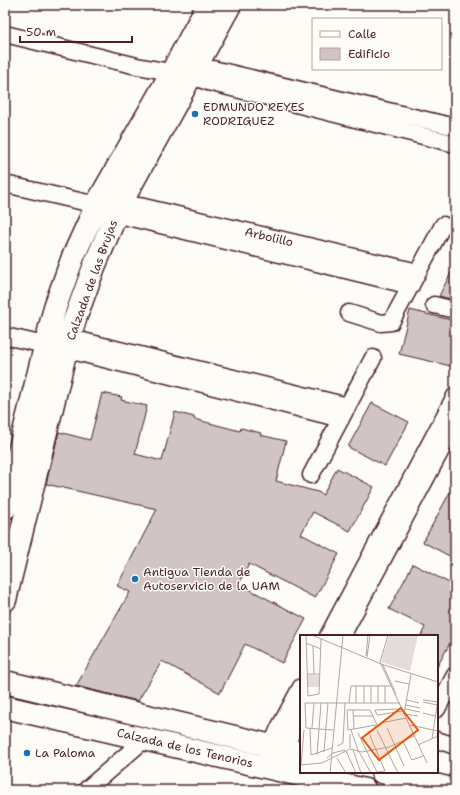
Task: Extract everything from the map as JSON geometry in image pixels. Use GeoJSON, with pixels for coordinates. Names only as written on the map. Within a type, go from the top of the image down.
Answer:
{"type":"FeatureCollection","features":[{"type":"Feature","properties":{"kind":"street","name":"Calzada de las Brujas"},"geometry":{"type":"LineString","coordinates":[[5,600],[66,350],[75,319],[118,209],[182,74],[208,5]]}},
{"type":"Feature","properties":{"kind":"street","name":"Calzada de las Brujas"},"geometry":{"type":"LineString","coordinates":[[6,502],[55,307],[94,204],[230,5]]}},
{"type":"Feature","properties":{"kind":"street"},"geometry":{"type":"LineString","coordinates":[[5,34],[136,66],[182,74],[208,82],[455,144]]}},
{"type":"Feature","properties":{"kind":"street"},"geometry":{"type":"LineString","coordinates":[[182,74],[213,69],[455,128]]}},
{"type":"Feature","properties":{"kind":"street","name":"Arbolillo"},"geometry":{"type":"LineString","coordinates":[[5,184],[118,209],[414,279]]}},
{"type":"Feature","properties":{"kind":"street"},"geometry":{"type":"LineString","coordinates":[[349,314],[381,323],[391,322],[443,225]]}},
{"type":"Feature","properties":{"kind":"street"},"geometry":{"type":"LineString","coordinates":[[434,305],[455,310]]}},
{"type":"Feature","properties":{"kind":"street"},"geometry":{"type":"LineString","coordinates":[[5,336],[344,412]]}},
{"type":"Feature","properties":{"kind":"street"},"geometry":{"type":"LineString","coordinates":[[311,475],[373,358]]}},
{"type":"Feature","properties":{"kind":"street"},"geometry":{"type":"LineString","coordinates":[[329,635],[455,396]]}},
{"type":"Feature","properties":{"kind":"street"},"geometry":{"type":"LineString","coordinates":[[343,635],[455,424]]}},
{"type":"Feature","properties":{"kind":"street"},"geometry":{"type":"LineString","coordinates":[[6,502],[26,512]]}},
{"type":"Feature","properties":{"kind":"street"},"geometry":{"type":"LineString","coordinates":[[438,707],[455,675]]}},
{"type":"Feature","properties":{"kind":"street","name":"Calzada de los Tenorios"},"geometry":{"type":"LineString","coordinates":[[5,682],[285,749]]}},
{"type":"Feature","properties":{"kind":"street"},"geometry":{"type":"LineString","coordinates":[[285,749],[300,691]]}},
{"type":"Feature","properties":{"kind":"street","name":"Calzada de los Tenorios"},"geometry":{"type":"LineString","coordinates":[[5,707],[268,768],[349,785]]}},
{"type":"Feature","properties":{"kind":"street"},"geometry":{"type":"LineString","coordinates":[[268,768],[285,749],[300,716]]}},
{"type":"Feature","properties":{"kind":"street"},"geometry":{"type":"LineString","coordinates":[[86,790],[145,739]]}},
{"type":"Feature","properties":{"kind":"street"},"geometry":{"type":"LineString","coordinates":[[438,740],[455,746]]}},
{"type":"Feature","properties":{"kind":"street"},"geometry":{"type":"LineString","coordinates":[[396,774],[455,790]]}},
{"type":"Feature","properties":{"kind":"building"},"geometry":{"type":"Polygon","coordinates":[[[455,265],[455,300],[439,296],[455,265]]]}},
{"type":"Feature","properties":{"kind":"building"},"geometry":{"type":"Polygon","coordinates":[[[410,310],[455,321],[455,367],[399,354],[410,310]]]}},
{"type":"Feature","properties":{"kind":"building"},"geometry":{"type":"Polygon","coordinates":[[[102,393],[122,397],[121,400],[147,406],[135,454],[162,461],[175,412],[194,417],[194,419],[240,431],[241,428],[261,433],[260,435],[286,441],[276,481],[318,492],[323,495],[337,468],[374,487],[350,531],[313,512],[301,534],[339,554],[315,598],[249,564],[239,584],[306,619],[282,663],[245,644],[220,693],[162,661],[138,701],[76,686],[130,592],[117,586],[157,509],[46,484],[59,432],[90,440],[102,393]]]}},
{"type":"Feature","properties":{"kind":"building"},"geometry":{"type":"Polygon","coordinates":[[[372,403],[409,422],[385,466],[348,447],[372,403]]]}},
{"type":"Feature","properties":{"kind":"building"},"geometry":{"type":"Polygon","coordinates":[[[455,483],[455,559],[423,542],[455,483]]]}},
{"type":"Feature","properties":{"kind":"building"},"geometry":{"type":"Polygon","coordinates":[[[413,564],[455,586],[455,634],[438,665],[438,635],[421,635],[425,627],[389,609],[413,564]]]}},
{"type":"Feature","properties":{"kind":"place","name":"EDMUNDO REYES RODRIGUEZ"},"geometry":{"type":"Point","coordinates":[195,114]}},
{"type":"Feature","properties":{"kind":"place","name":"Antigua Tienda de Autoservicio de la UAM"},"geometry":{"type":"Point","coordinates":[135,579]}},
{"type":"Feature","properties":{"kind":"place","name":"La Paloma"},"geometry":{"type":"Point","coordinates":[27,753]}}]}
